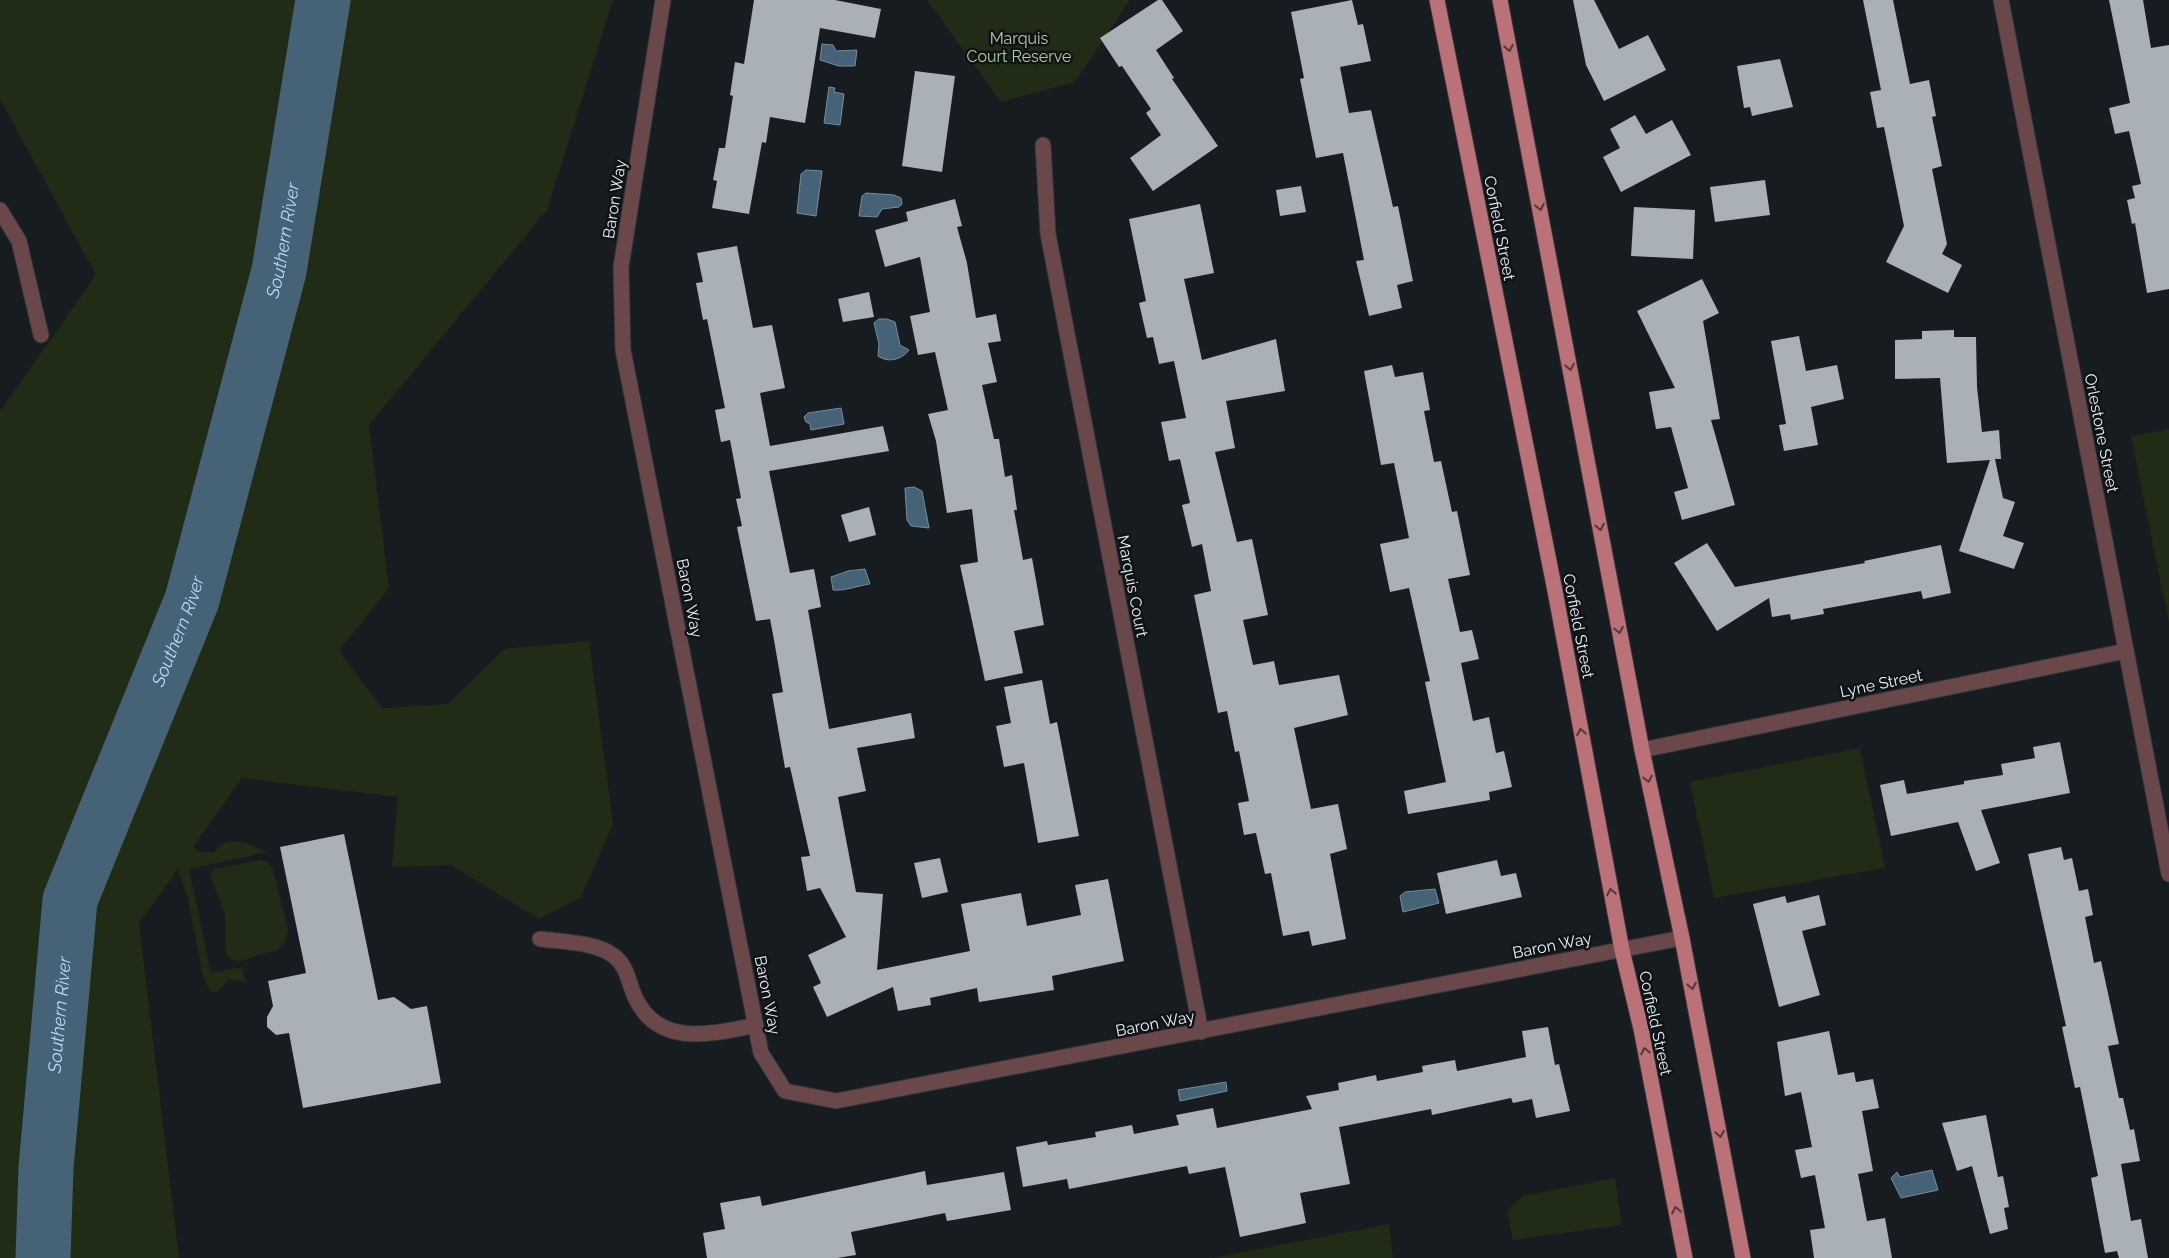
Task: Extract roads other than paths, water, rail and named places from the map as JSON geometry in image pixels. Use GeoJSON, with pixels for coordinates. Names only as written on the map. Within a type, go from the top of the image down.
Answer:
{"type":"FeatureCollection","features":[{"type":"Feature","properties":{"kind":"main road","name":"Corfield Street"},"geometry":{"type":"LineString","coordinates":[[1437,0],[1555,591],[1622,950],[1641,1029],[1685,1258]]}},
{"type":"Feature","properties":{"kind":"main road"},"geometry":{"type":"LineString","coordinates":[[1500,0],[1642,750],[1682,938],[1743,1258]]}},
{"type":"Feature","properties":{"kind":"street","name":"Baron Way"},"geometry":{"type":"LineString","coordinates":[[663,0],[620,266],[623,350],[761,1052],[785,1091],[836,1102],[1682,938]]}},
{"type":"Feature","properties":{"kind":"street","name":"Orlestone Street"},"geometry":{"type":"LineString","coordinates":[[2001,0],[2126,650],[2165,833],[2169,874]]}},
{"type":"Feature","properties":{"kind":"street","name":"Marquis Court"},"geometry":{"type":"LineString","coordinates":[[1043,144],[1048,234],[1201,1032]]}},
{"type":"Feature","properties":{"kind":"street"},"geometry":{"type":"LineString","coordinates":[[0,210],[19,241],[41,335]]}},
{"type":"Feature","properties":{"kind":"street","name":"Lyne Street"},"geometry":{"type":"LineString","coordinates":[[1642,750],[2126,650]]}},
{"type":"Feature","properties":{"kind":"street"},"geometry":{"type":"LineString","coordinates":[[540,938],[589,946],[614,956],[626,970],[634,996],[648,1019],[676,1033],[710,1034],[756,1025]]}},
{"type":"Feature","properties":{"kind":"water"},"geometry":{"type":"Polygon","coordinates":[[[822,44],[833,45],[836,51],[857,50],[855,66],[839,66],[820,60],[822,44]]]}},
{"type":"Feature","properties":{"kind":"water"},"geometry":{"type":"Polygon","coordinates":[[[829,87],[835,88],[834,92],[844,94],[840,125],[824,123],[829,87]]]}},
{"type":"Feature","properties":{"kind":"water"},"geometry":{"type":"Polygon","coordinates":[[[806,170],[822,171],[816,216],[797,213],[801,174],[806,170]]]}},
{"type":"Feature","properties":{"kind":"water"},"geometry":{"type":"Polygon","coordinates":[[[866,193],[894,195],[901,198],[902,204],[899,207],[882,209],[877,217],[859,216],[862,196],[866,193]]]}},
{"type":"Feature","properties":{"kind":"water"},"geometry":{"type":"Polygon","coordinates":[[[879,319],[895,322],[900,345],[909,350],[903,356],[890,360],[878,356],[879,344],[874,323],[879,319]]]}},
{"type":"Feature","properties":{"kind":"water"},"geometry":{"type":"Polygon","coordinates":[[[841,408],[844,424],[811,430],[810,424],[806,422],[804,417],[808,413],[841,408]]]}},
{"type":"Feature","properties":{"kind":"water"},"geometry":{"type":"Polygon","coordinates":[[[914,487],[922,491],[929,528],[911,526],[907,520],[905,488],[914,487]]]}},
{"type":"Feature","properties":{"kind":"water"},"geometry":{"type":"Polygon","coordinates":[[[865,569],[870,584],[833,590],[831,577],[848,571],[865,569]]]}},
{"type":"Feature","properties":{"kind":"water"},"geometry":{"type":"Polygon","coordinates":[[[1435,889],[1439,903],[1403,912],[1400,896],[1405,892],[1435,889]]]}},
{"type":"Feature","properties":{"kind":"water"},"geometry":{"type":"Polygon","coordinates":[[[1226,1082],[1227,1091],[1180,1101],[1178,1090],[1226,1082]]]}},
{"type":"Feature","properties":{"kind":"water"},"geometry":{"type":"Polygon","coordinates":[[[1932,1170],[1938,1190],[1901,1198],[1891,1178],[1897,1172],[1900,1177],[1932,1170]]]}},
{"type":"Feature","properties":{"kind":"waterway","name":"Southern River"},"geometry":{"type":"LineString","coordinates":[[43,1258],[46,1168],[70,900],[192,600],[279,271],[323,0]]}},
{"type":"Feature","properties":{"kind":"park label","name":"Marquis Court Reserve"},"geometry":{"type":"Point","coordinates":[1019,47]}}]}
